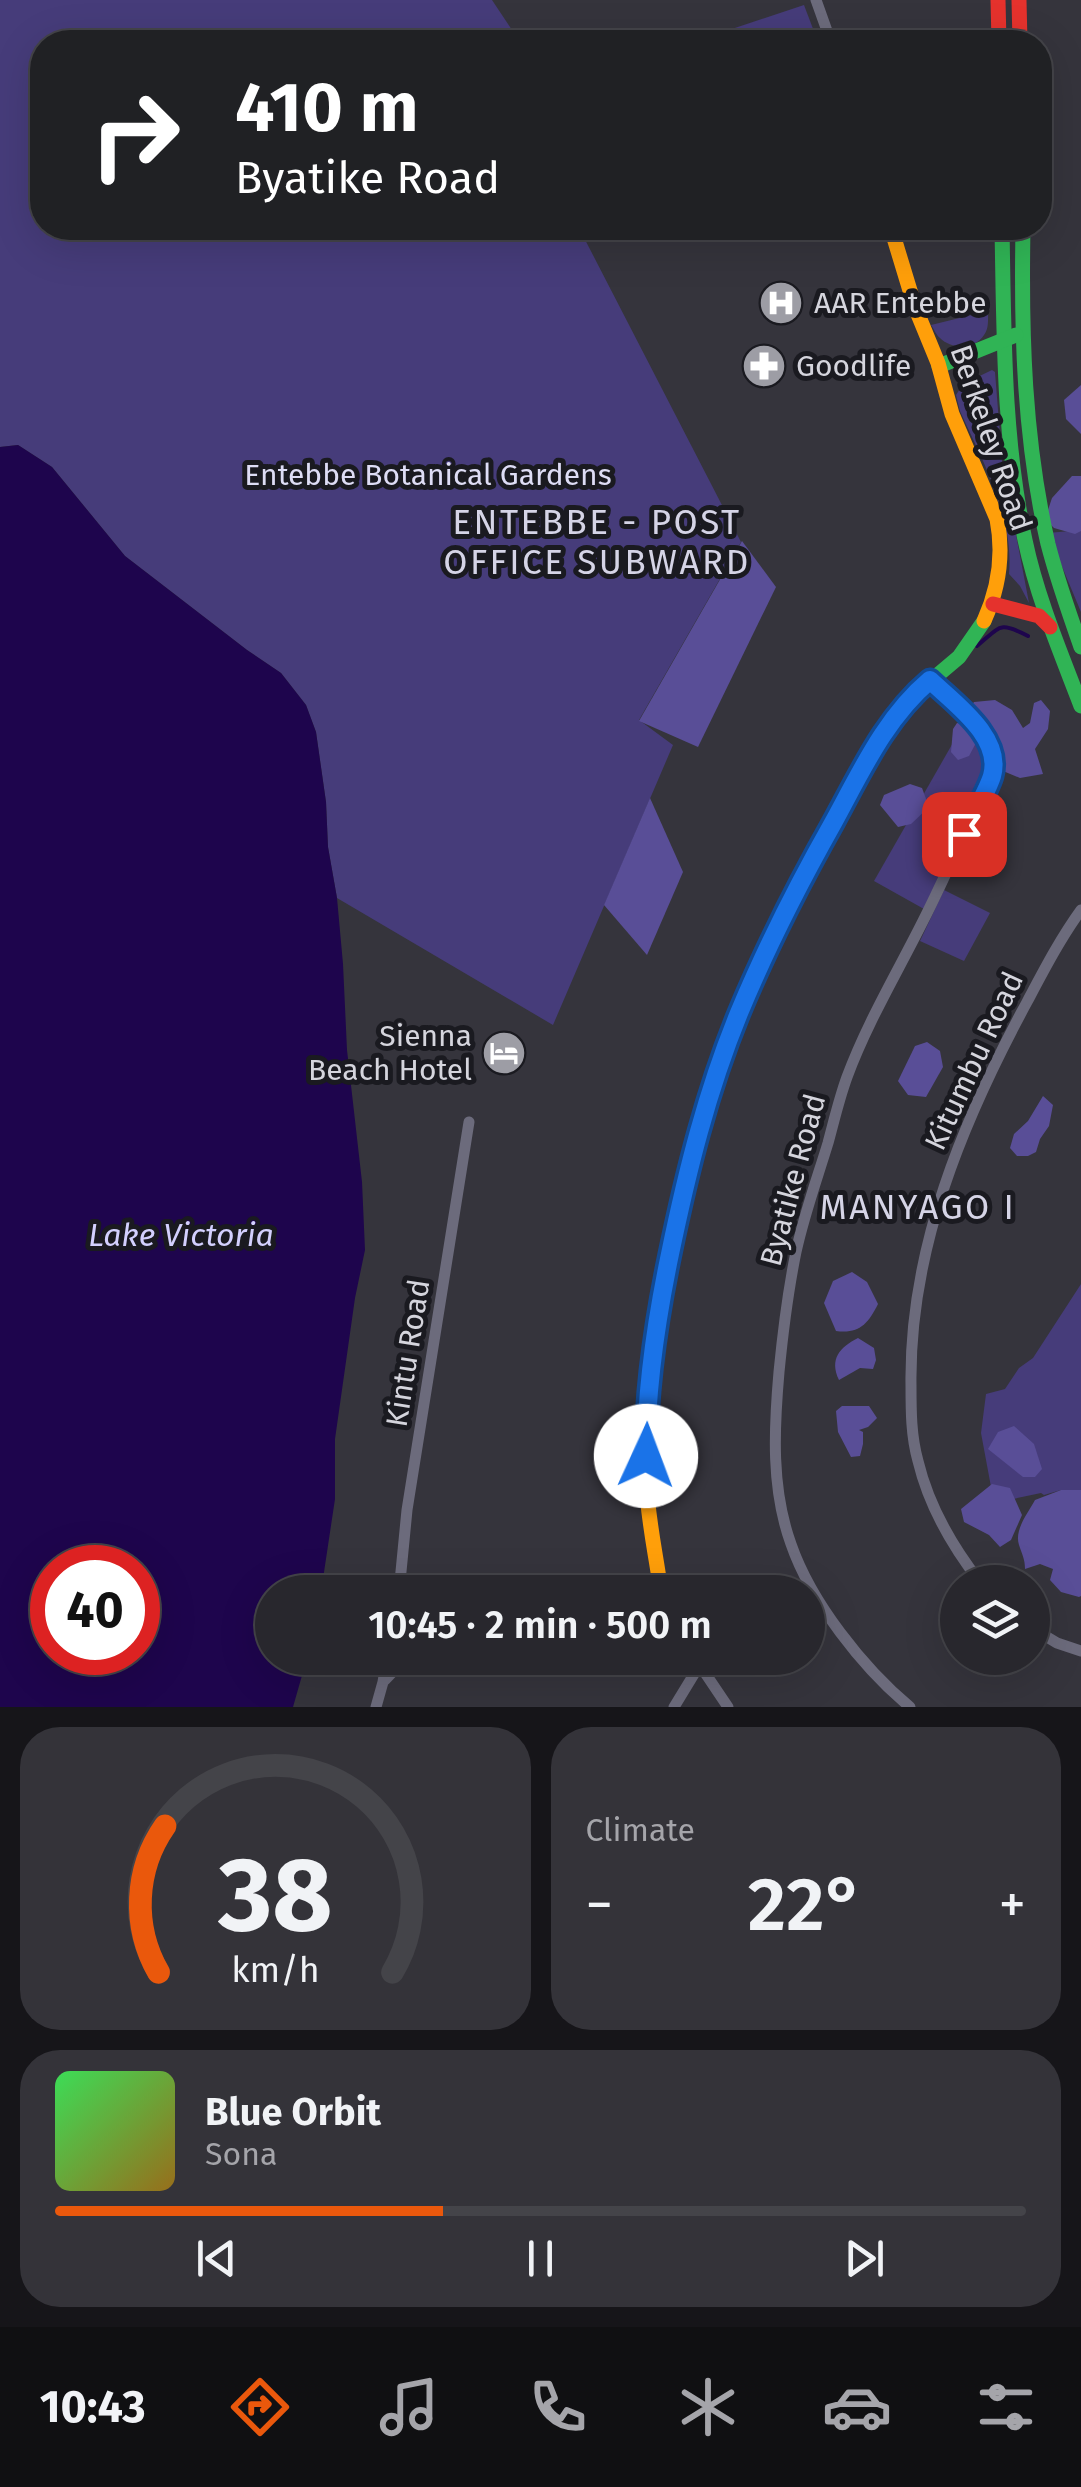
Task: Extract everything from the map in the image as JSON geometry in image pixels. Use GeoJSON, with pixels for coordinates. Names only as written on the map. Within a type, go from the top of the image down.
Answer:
{"type":"FeatureCollection","features":[{"type":"Feature","properties":{"kind":"main road"},"geometry":{"type":"LineString","coordinates":[[998,0],[999,30]]}},
{"type":"Feature","properties":{"kind":"main road"},"geometry":{"type":"LineString","coordinates":[[1019,0],[1020,30]]}},
{"type":"Feature","properties":{"kind":"main road","name":"Berkeley Road"},"geometry":{"type":"LineString","coordinates":[[895,240],[939,366],[952,416],[995,514],[1002,550],[992,608]]}},
{"type":"Feature","properties":{"kind":"main road"},"geometry":{"type":"LineString","coordinates":[[1002,240],[1008,420],[1022,518],[1035,581],[1081,706]]}},
{"type":"Feature","properties":{"kind":"main road"},"geometry":{"type":"LineString","coordinates":[[1022,240],[1029,432],[1060,589],[1081,647]]}},
{"type":"Feature","properties":{"kind":"main road"},"geometry":{"type":"LineString","coordinates":[[939,366],[1023,332]]}},
{"type":"Feature","properties":{"kind":"main road"},"geometry":{"type":"LineString","coordinates":[[660,1575],[646,1485],[650,1368],[658,1312],[696,1142],[738,1016],[800,883],[886,726],[913,694],[961,654],[977,636],[992,608],[1039,616],[1050,627]]}},
{"type":"Feature","properties":{"kind":"street"},"geometry":{"type":"LineString","coordinates":[[816,0],[827,30]]}},
{"type":"Feature","properties":{"kind":"street","name":"Byatike Road"},"geometry":{"type":"LineString","coordinates":[[910,1707],[866,1663],[806,1578],[785,1524],[775,1437],[782,1334],[796,1253],[846,1078],[992,778],[992,751],[984,735],[930,680]]}},
{"type":"Feature","properties":{"kind":"street","name":"Kitumbu Road"},"geometry":{"type":"LineString","coordinates":[[969,1565],[928,1497],[912,1436],[910,1354],[918,1295],[934,1216],[978,1096],[1052,955],[1081,910]]}},
{"type":"Feature","properties":{"kind":"street","name":"Kintu Road"},"geometry":{"type":"LineString","coordinates":[[401,1575],[407,1510],[469,1122]]}},
{"type":"Feature","properties":{"kind":"street"},"geometry":{"type":"LineString","coordinates":[[1050,1638],[1081,1651]]}},
{"type":"Feature","properties":{"kind":"street"},"geometry":{"type":"LineString","coordinates":[[376,1707],[385,1675]]}},
{"type":"Feature","properties":{"kind":"street"},"geometry":{"type":"LineString","coordinates":[[384,1682],[390,1675]]}},
{"type":"Feature","properties":{"kind":"street"},"geometry":{"type":"LineString","coordinates":[[674,1707],[690,1675]]}},
{"type":"Feature","properties":{"kind":"street"},"geometry":{"type":"LineString","coordinates":[[706,1675],[728,1707]]}},
{"type":"Feature","properties":{"kind":"green space","name":"Entebbe Botanical Gardens"},"geometry":{"type":"Polygon","coordinates":[[[0,0],[492,0],[512,30],[30,30],[30,240],[585,240],[741,542],[639,720],[673,745],[553,1025],[337,898],[316,732],[306,705],[281,673],[125,556],[52,467],[18,445],[0,447],[0,0]]]}},
{"type":"Feature","properties":{"kind":"green space"},"geometry":{"type":"Polygon","coordinates":[[[804,5],[813,30],[729,30],[804,5]]]}},
{"type":"Feature","properties":{"kind":"green space"},"geometry":{"type":"Polygon","coordinates":[[[988,311],[986,333],[969,345],[945,342],[931,325],[988,311]]]}},
{"type":"Feature","properties":{"kind":"green space"},"geometry":{"type":"Polygon","coordinates":[[[992,370],[1002,461],[1029,603],[1009,574],[1002,511],[956,395],[963,384],[992,370]]]}},
{"type":"Feature","properties":{"kind":"green space"},"geometry":{"type":"Polygon","coordinates":[[[1081,530],[1081,612],[1048,533],[1081,530]]]}},
{"type":"Feature","properties":{"kind":"green space"},"geometry":{"type":"Polygon","coordinates":[[[962,727],[976,743],[987,775],[924,909],[874,881],[962,727]]]}},
{"type":"Feature","properties":{"kind":"green space"},"geometry":{"type":"Polygon","coordinates":[[[944,890],[990,913],[964,961],[920,941],[944,890]]]}},
{"type":"Feature","properties":{"kind":"green space"},"geometry":{"type":"Polygon","coordinates":[[[1081,1284],[1081,1490],[994,1503],[981,1433],[986,1394],[1005,1389],[1019,1368],[1033,1358],[1081,1284]]]}},
{"type":"Feature","properties":{"kind":"shaded area"},"geometry":{"type":"Polygon","coordinates":[[[1081,385],[1081,434],[1066,419],[1064,400],[1081,385]]]}},
{"type":"Feature","properties":{"kind":"shaded area"},"geometry":{"type":"Polygon","coordinates":[[[1072,476],[1081,476],[1081,531],[1075,534],[1054,528],[1045,519],[1052,498],[1072,476]]]}},
{"type":"Feature","properties":{"kind":"shaded area"},"geometry":{"type":"Polygon","coordinates":[[[742,541],[776,587],[698,747],[639,721],[742,541]]]}},
{"type":"Feature","properties":{"kind":"shaded area"},"geometry":{"type":"Polygon","coordinates":[[[995,700],[1012,710],[1023,728],[1030,723],[1034,703],[1041,700],[1050,711],[1048,729],[1035,749],[1043,774],[1020,778],[1003,771],[967,711],[974,702],[995,700]]]}},
{"type":"Feature","properties":{"kind":"shaded area"},"geometry":{"type":"Polygon","coordinates":[[[957,723],[968,725],[977,741],[969,756],[958,760],[951,752],[957,723]]]}},
{"type":"Feature","properties":{"kind":"shaded area"},"geometry":{"type":"Polygon","coordinates":[[[910,784],[922,788],[929,807],[911,824],[898,827],[880,805],[884,795],[910,784]]]}},
{"type":"Feature","properties":{"kind":"shaded area"},"geometry":{"type":"Polygon","coordinates":[[[650,798],[683,872],[647,955],[604,905],[650,798]]]}},
{"type":"Feature","properties":{"kind":"shaded area"},"geometry":{"type":"Polygon","coordinates":[[[927,1042],[940,1051],[943,1067],[926,1097],[908,1095],[898,1081],[915,1046],[927,1042]]]}},
{"type":"Feature","properties":{"kind":"shaded area"},"geometry":{"type":"Polygon","coordinates":[[[1043,1096],[1053,1105],[1049,1126],[1036,1152],[1017,1156],[1010,1148],[1014,1134],[1028,1121],[1043,1096]]]}},
{"type":"Feature","properties":{"kind":"shaded area"},"geometry":{"type":"Polygon","coordinates":[[[852,1272],[867,1282],[878,1304],[862,1326],[836,1331],[824,1303],[833,1281],[852,1272]]]}},
{"type":"Feature","properties":{"kind":"shaded area"},"geometry":{"type":"Polygon","coordinates":[[[858,1338],[874,1348],[873,1369],[860,1368],[839,1380],[835,1366],[838,1354],[858,1338]]]}},
{"type":"Feature","properties":{"kind":"shaded area"},"geometry":{"type":"Polygon","coordinates":[[[842,1406],[869,1406],[877,1418],[859,1430],[863,1432],[860,1456],[851,1457],[838,1432],[836,1411],[842,1406]]]}},
{"type":"Feature","properties":{"kind":"shaded area"},"geometry":{"type":"Polygon","coordinates":[[[1014,1426],[1034,1444],[1042,1469],[1035,1477],[1023,1477],[988,1449],[998,1432],[1014,1426]]]}},
{"type":"Feature","properties":{"kind":"shaded area"},"geometry":{"type":"Polygon","coordinates":[[[992,1484],[1010,1488],[1022,1515],[1011,1540],[1000,1547],[989,1535],[964,1522],[961,1509],[992,1484]]]}},
{"type":"Feature","properties":{"kind":"shaded area"},"geometry":{"type":"Polygon","coordinates":[[[1061,1490],[1081,1490],[1079,1597],[1061,1592],[1050,1580],[1050,1565],[1025,1565],[1018,1533],[1035,1500],[1061,1490]]]}},
{"type":"Feature","properties":{"kind":"water","name":"Lake Victoria"},"geometry":{"type":"Polygon","coordinates":[[[18,445],[52,467],[125,556],[281,673],[306,705],[316,732],[337,898],[365,1250],[335,1439],[335,1499],[324,1575],[255,1575],[255,1675],[302,1675],[293,1707],[0,1707],[0,447],[18,445]]]}},
{"type":"Feature","properties":{"kind":"waterway"},"geometry":{"type":"LineString","coordinates":[[977,646],[1005,627],[1028,636]]}},
{"type":"Feature","properties":{"kind":"traffic: fast"},"geometry":{"type":"LineString","coordinates":[[1002,240],[1006,385],[1018,502],[1036,582],[1081,706]]}},
{"type":"Feature","properties":{"kind":"traffic: fast"},"geometry":{"type":"LineString","coordinates":[[1023,240],[1024,347],[1034,466],[1048,544],[1081,647]]}},
{"type":"Feature","properties":{"kind":"traffic: fast"},"geometry":{"type":"LineString","coordinates":[[939,366],[1016,335]]}},
{"type":"Feature","properties":{"kind":"traffic: fast"},"geometry":{"type":"LineString","coordinates":[[755,979],[807,870],[887,725],[907,701],[959,657],[984,621]]}},
{"type":"Feature","properties":{"kind":"traffic: slow"},"geometry":{"type":"LineString","coordinates":[[895,240],[952,414],[997,519],[999,571],[984,621]]}},
{"type":"Feature","properties":{"kind":"traffic: slow"},"geometry":{"type":"LineString","coordinates":[[658,1575],[646,1478],[652,1350],[662,1287],[691,1161],[755,979]]}},
{"type":"Feature","properties":{"kind":"traffic: jam"},"geometry":{"type":"LineString","coordinates":[[998,0],[999,30]]}},
{"type":"Feature","properties":{"kind":"traffic: jam"},"geometry":{"type":"LineString","coordinates":[[1019,0],[1020,30]]}},
{"type":"Feature","properties":{"kind":"traffic: jam"},"geometry":{"type":"LineString","coordinates":[[993,604],[1039,616],[1050,627]]}},
{"type":"Feature","properties":{"kind":"place","name":"AAR Entebbe"},"geometry":{"type":"Point","coordinates":[781,303]}},
{"type":"Feature","properties":{"kind":"place","name":"Goodlife"},"geometry":{"type":"Point","coordinates":[764,366]}},
{"type":"Feature","properties":{"kind":"place","name":"Sienna Beach Hotel"},"geometry":{"type":"Point","coordinates":[504,1053]}},
{"type":"Feature","properties":{"kind":"district","name":"ENTEBBE - POST OFFICE SUBWARD"},"geometry":{"type":"Point","coordinates":[597,542]}},
{"type":"Feature","properties":{"kind":"district","name":"MANYAGO I"},"geometry":{"type":"Point","coordinates":[918,1207]}},
{"type":"Feature","properties":{"kind":"route"},"geometry":{"type":"LineString","coordinates":[[646,1456],[650,1368],[685,1181],[738,1016],[807,868],[886,726],[930,680],[971,720],[992,751],[992,778],[964,834]]}}]}
